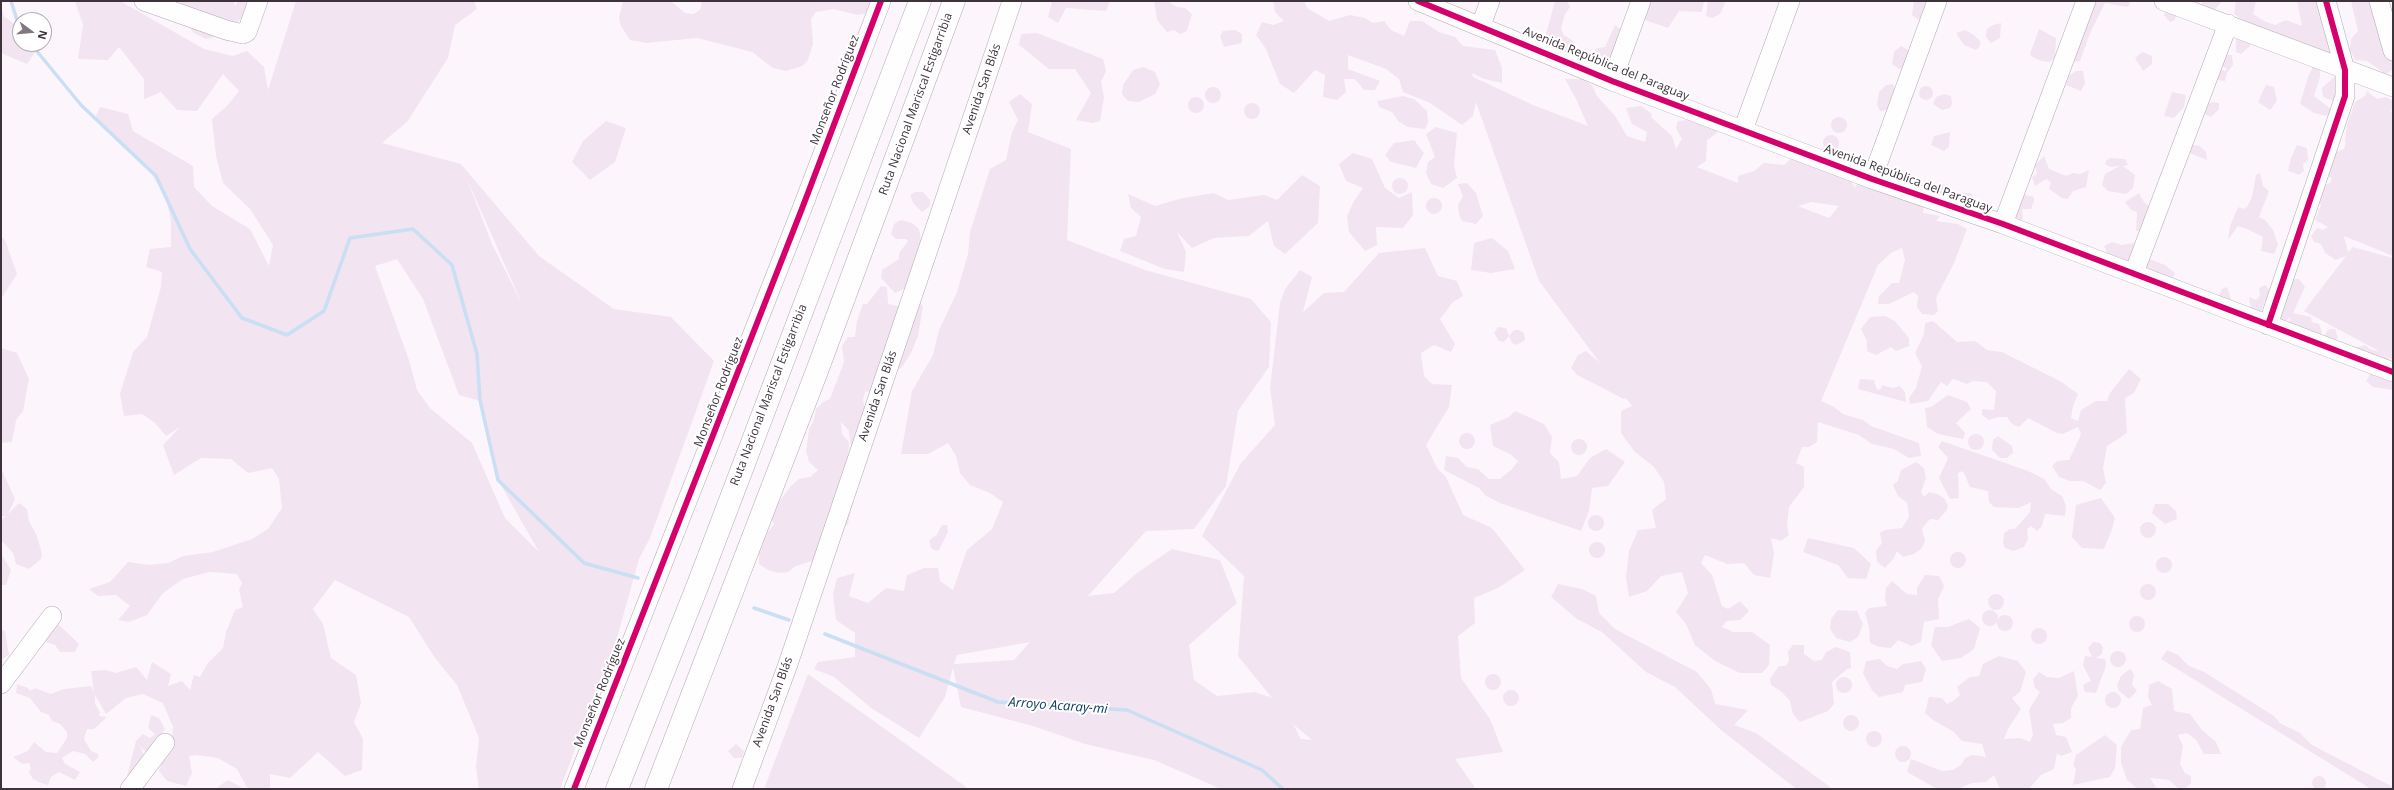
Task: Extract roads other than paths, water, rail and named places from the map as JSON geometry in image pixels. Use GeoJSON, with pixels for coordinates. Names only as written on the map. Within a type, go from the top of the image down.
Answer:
{"type":"FeatureCollection","features":[{"type":"Feature","properties":{"kind":"highway","name":"Ruta Nacional Mariscal Estigarribia"},"geometry":{"type":"LineString","coordinates":[[617,789],[699,582],[920,1]]}},
{"type":"Feature","properties":{"kind":"highway","name":"Ruta Nacional Mariscal Estigarribia"},"geometry":{"type":"LineString","coordinates":[[656,789],[818,371],[954,1]]}},
{"type":"Feature","properties":{"kind":"street"},"geometry":{"type":"LineString","coordinates":[[144,1],[226,30],[243,34],[247,32],[258,1]]}},
{"type":"Feature","properties":{"kind":"street","name":"Monseñor Rodríguez"},"geometry":{"type":"LineString","coordinates":[[574,789],[800,214],[880,1]]}},
{"type":"Feature","properties":{"kind":"street","name":"Avenida San Blás"},"geometry":{"type":"LineString","coordinates":[[742,789],[786,668],[1012,1]]}},
{"type":"Feature","properties":{"kind":"street","name":"Avenida República del Paraguay"},"geometry":{"type":"LineString","coordinates":[[1418,1],[1482,25],[1612,81],[1872,179],[2003,224],[2393,372]]}},
{"type":"Feature","properties":{"kind":"street"},"geometry":{"type":"LineString","coordinates":[[1482,25],[1490,1]]}},
{"type":"Feature","properties":{"kind":"street"},"geometry":{"type":"LineString","coordinates":[[1612,81],[1641,1]]}},
{"type":"Feature","properties":{"kind":"street"},"geometry":{"type":"LineString","coordinates":[[1743,130],[1790,1]]}},
{"type":"Feature","properties":{"kind":"street"},"geometry":{"type":"LineString","coordinates":[[1872,179],[1937,1]]}},
{"type":"Feature","properties":{"kind":"street"},"geometry":{"type":"LineString","coordinates":[[2003,224],[2086,1]]}},
{"type":"Feature","properties":{"kind":"street"},"geometry":{"type":"LineString","coordinates":[[2164,1],[2393,87]]}},
{"type":"Feature","properties":{"kind":"street"},"geometry":{"type":"LineString","coordinates":[[2268,325],[2345,96],[2345,70],[2326,1]]}},
{"type":"Feature","properties":{"kind":"street"},"geometry":{"type":"LineString","coordinates":[[2379,1],[2393,51]]}},
{"type":"Feature","properties":{"kind":"street"},"geometry":{"type":"LineString","coordinates":[[2134,273],[2228,24]]}},
{"type":"Feature","properties":{"kind":"street"},"geometry":{"type":"LineString","coordinates":[[1,684],[52,616]]}},
{"type":"Feature","properties":{"kind":"street"},"geometry":{"type":"LineString","coordinates":[[130,789],[165,743]]}},
{"type":"Feature","properties":{"kind":"waterway"},"geometry":{"type":"LineString","coordinates":[[11,1],[14,12]]}},
{"type":"Feature","properties":{"kind":"waterway"},"geometry":{"type":"LineString","coordinates":[[38,52],[81,105],[156,176],[190,249],[242,318],[287,335],[324,311],[350,238],[413,229],[452,265],[477,354],[480,400],[498,480],[584,563],[638,578]]}},
{"type":"Feature","properties":{"kind":"waterway"},"geometry":{"type":"LineString","coordinates":[[754,608],[789,620]]}},
{"type":"Feature","properties":{"kind":"waterway","name":"Arroyo Acaray-mi"},"geometry":{"type":"LineString","coordinates":[[825,634],[998,702],[1127,710],[1262,770],[1283,789]]}}]}
